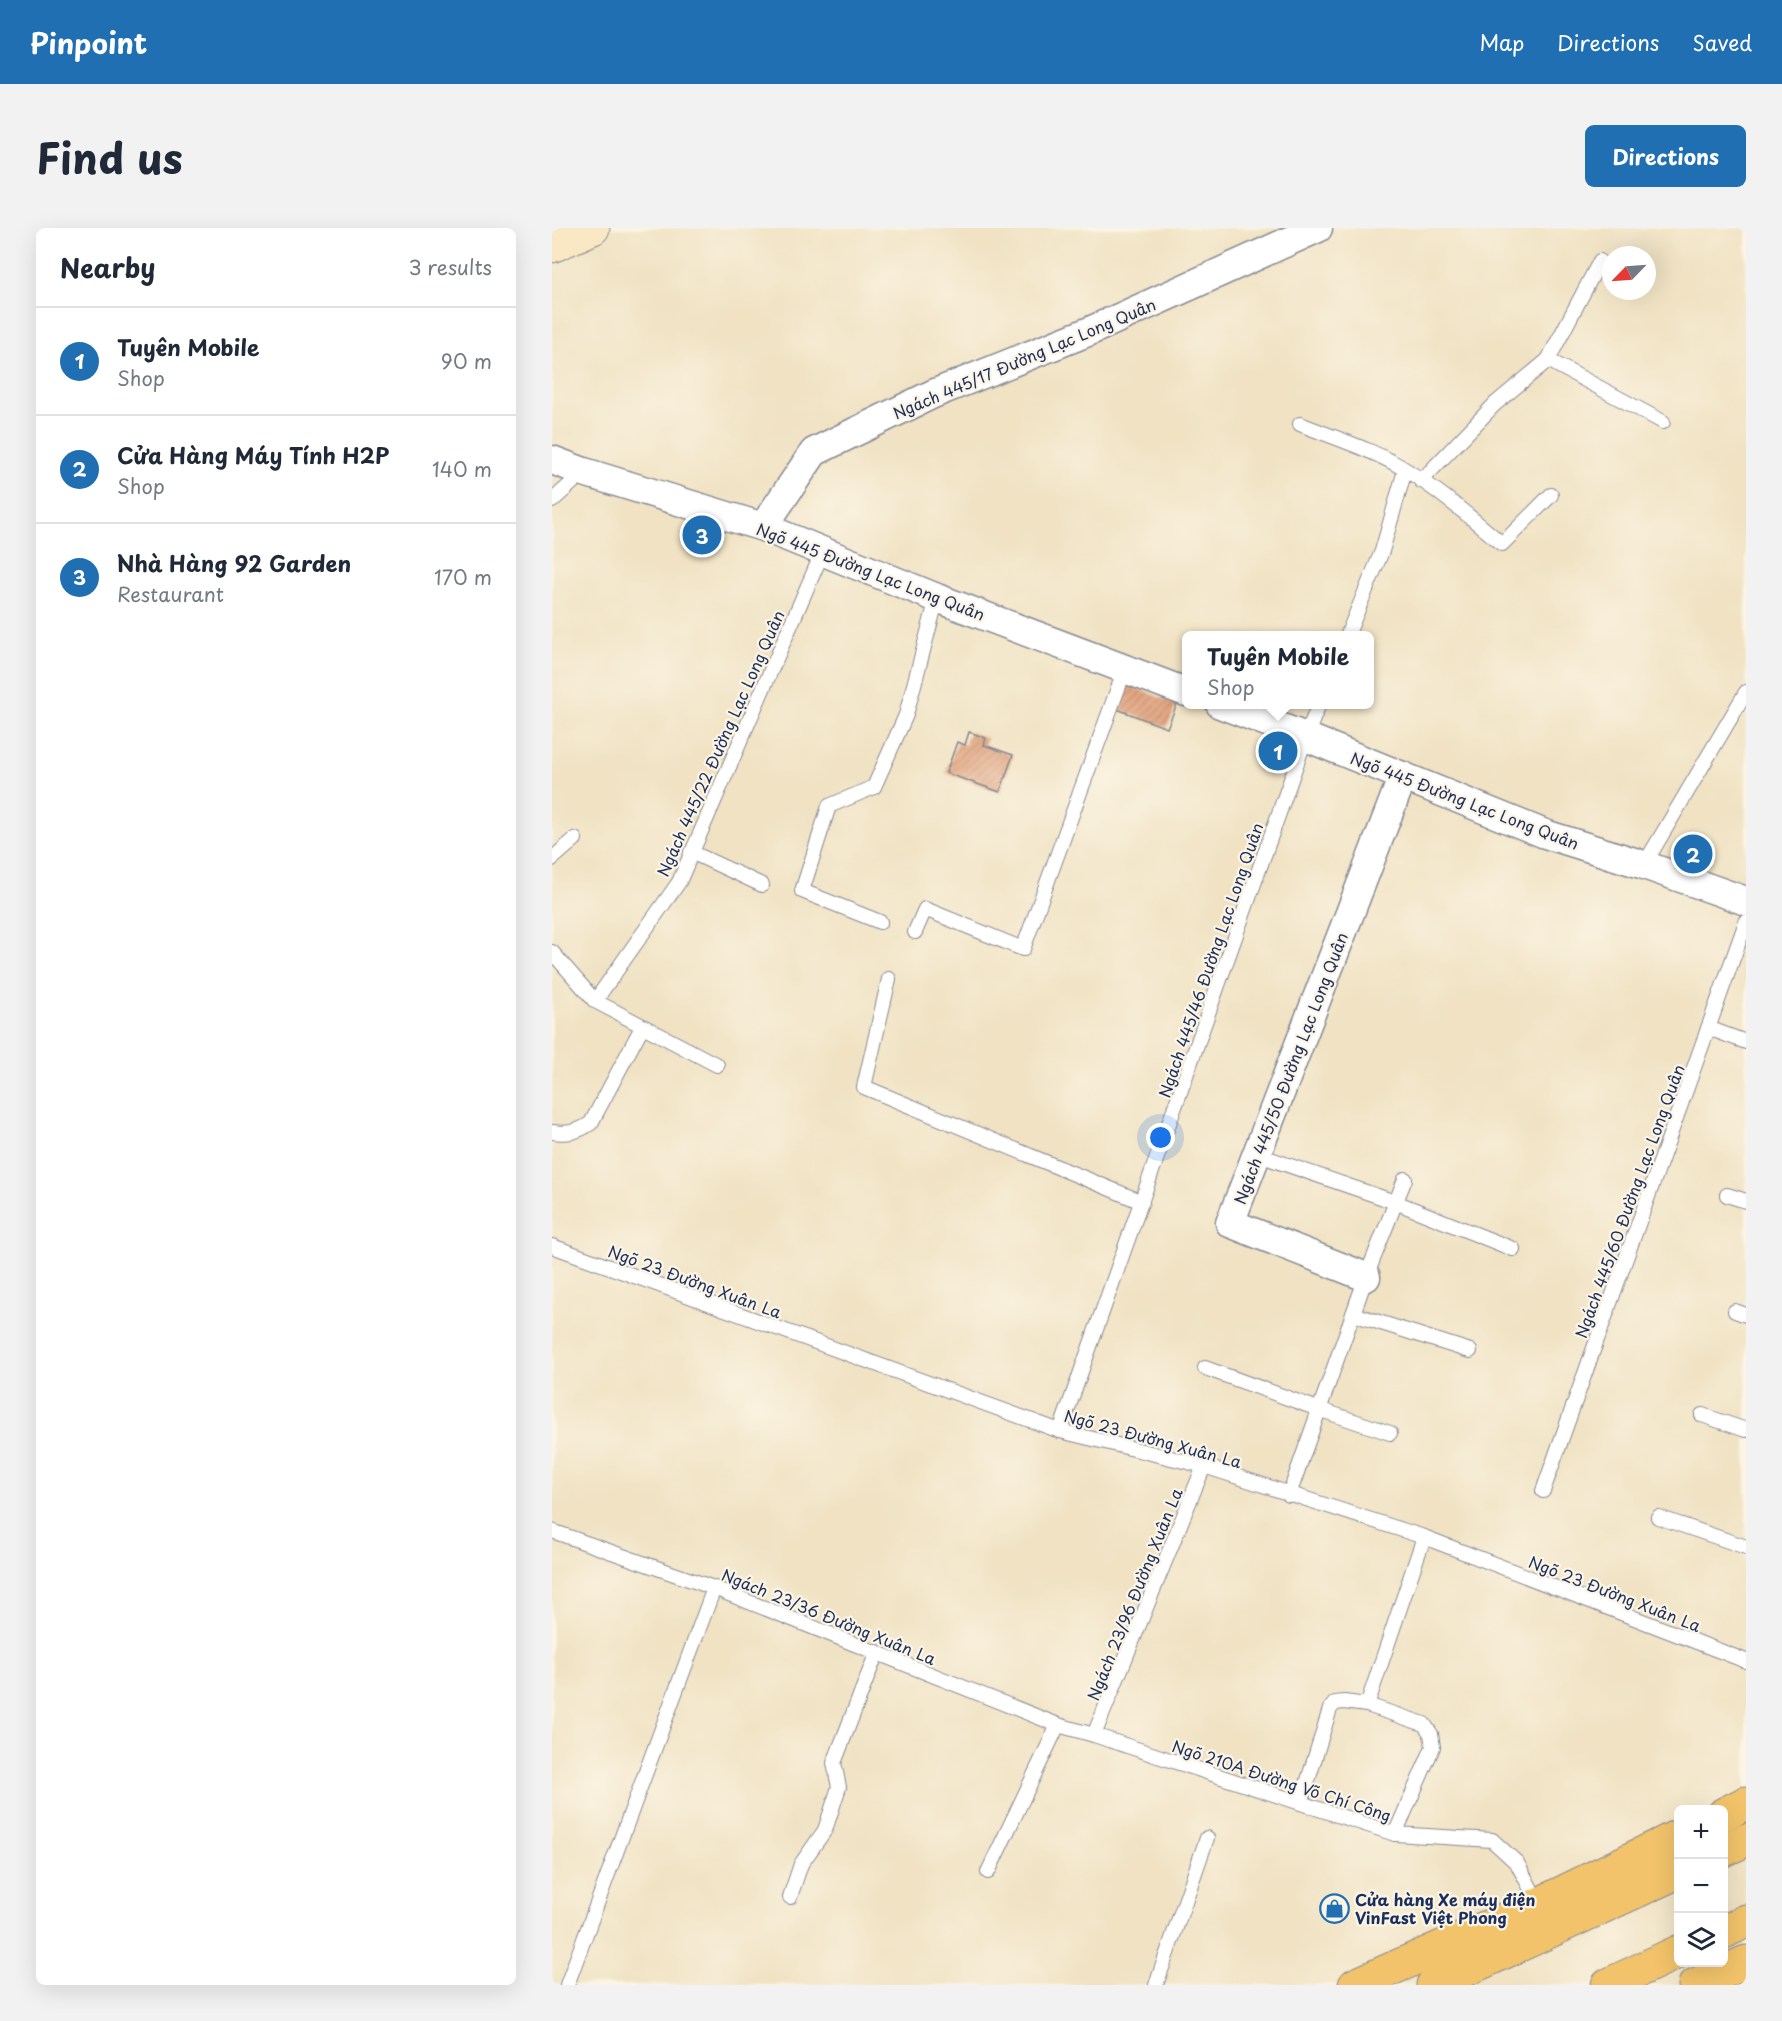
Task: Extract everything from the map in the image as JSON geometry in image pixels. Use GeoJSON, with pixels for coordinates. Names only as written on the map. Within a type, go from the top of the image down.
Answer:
{"type":"FeatureCollection","features":[{"type":"Feature","properties":{"kind":"main road"},"geometry":{"type":"LineString","coordinates":[[552,246],[593,228]]}},
{"type":"Feature","properties":{"kind":"main road"},"geometry":{"type":"LineString","coordinates":[[1728,1812],[1746,1803]]}},
{"type":"Feature","properties":{"kind":"main road"},"geometry":{"type":"LineString","coordinates":[[1355,1985],[1539,1904],[1674,1838]]}},
{"type":"Feature","properties":{"kind":"main road"},"geometry":{"type":"LineString","coordinates":[[1728,1848],[1746,1840]]}},
{"type":"Feature","properties":{"kind":"main road"},"geometry":{"type":"LineString","coordinates":[[1433,1985],[1674,1874]]}},
{"type":"Feature","properties":{"kind":"main road"},"geometry":{"type":"LineString","coordinates":[[1728,1930],[1746,1921]]}},
{"type":"Feature","properties":{"kind":"main road"},"geometry":{"type":"LineString","coordinates":[[1608,1985],[1674,1954]]}},
{"type":"Feature","properties":{"kind":"main road"},"geometry":{"type":"LineString","coordinates":[[1695,1985],[1746,1962]]}},
{"type":"Feature","properties":{"kind":"street","name":"Ngách 445/17 Đường Lạc Long Quân"},"geometry":{"type":"LineString","coordinates":[[763,527],[814,452],[933,394],[1090,331],[1318,228]]}},
{"type":"Feature","properties":{"kind":"street","name":"Ngõ 445 Đường Lạc Long Quân"},"geometry":{"type":"LineString","coordinates":[[552,460],[763,527],[937,598],[1182,690]]}},
{"type":"Feature","properties":{"kind":"street","name":"Ngõ 445 Đường Lạc Long Quân"},"geometry":{"type":"LineString","coordinates":[[1231,709],[1545,834],[1644,865],[1746,901]]}},
{"type":"Feature","properties":{"kind":"street","name":"Ngách 445/50 Đường Lạc Long Quân"},"geometry":{"type":"LineString","coordinates":[[1366,1277],[1230,1223],[1403,776]]}},
{"type":"Feature","properties":{"kind":"lane"},"geometry":{"type":"LineString","coordinates":[[1420,481],[1495,404],[1548,360],[1600,261]]}},
{"type":"Feature","properties":{"kind":"lane"},"geometry":{"type":"LineString","coordinates":[[1548,360],[1663,422]]}},
{"type":"Feature","properties":{"kind":"lane"},"geometry":{"type":"LineString","coordinates":[[1300,424],[1354,445],[1405,470],[1467,513],[1502,544],[1551,495]]}},
{"type":"Feature","properties":{"kind":"lane"},"geometry":{"type":"LineString","coordinates":[[1349,631],[1382,550],[1405,470]]}},
{"type":"Feature","properties":{"kind":"lane"},"geometry":{"type":"LineString","coordinates":[[552,501],[584,472]]}},
{"type":"Feature","properties":{"kind":"lane","name":"Ngách 445/22 Đường Lạc Long Quân"},"geometry":{"type":"LineString","coordinates":[[594,1001],[679,882],[823,551]]}},
{"type":"Feature","properties":{"kind":"lane"},"geometry":{"type":"LineString","coordinates":[[880,922],[802,891],[829,806],[874,787],[906,715],[937,598]]}},
{"type":"Feature","properties":{"kind":"lane"},"geometry":{"type":"LineString","coordinates":[[915,932],[925,909],[1023,949],[1125,669]]}},
{"type":"Feature","properties":{"kind":"lane"},"geometry":{"type":"LineString","coordinates":[[1644,865],[1746,692]]}},
{"type":"Feature","properties":{"kind":"lane","name":"Ngách 445/46 Đường Lạc Long Quân"},"geometry":{"type":"LineString","coordinates":[[1060,1431],[1317,709]]}},
{"type":"Feature","properties":{"kind":"lane"},"geometry":{"type":"LineString","coordinates":[[552,859],[575,839]]}},
{"type":"Feature","properties":{"kind":"lane"},"geometry":{"type":"LineString","coordinates":[[691,852],[762,885]]}},
{"type":"Feature","properties":{"kind":"lane","name":"Ngách 445/60 Đường Lạc Long Quân"},"geometry":{"type":"LineString","coordinates":[[1543,1491],[1746,922]]}},
{"type":"Feature","properties":{"kind":"lane"},"geometry":{"type":"LineString","coordinates":[[552,952],[594,1001],[717,1065]]}},
{"type":"Feature","properties":{"kind":"lane"},"geometry":{"type":"LineString","coordinates":[[889,979],[864,1087],[1142,1202]]}},
{"type":"Feature","properties":{"kind":"lane"},"geometry":{"type":"LineString","coordinates":[[552,1132],[580,1131],[591,1123],[642,1027]]}},
{"type":"Feature","properties":{"kind":"lane"},"geometry":{"type":"LineString","coordinates":[[1708,1028],[1746,1041]]}},
{"type":"Feature","properties":{"kind":"lane"},"geometry":{"type":"LineString","coordinates":[[1256,1154],[1395,1202],[1513,1249]]}},
{"type":"Feature","properties":{"kind":"lane"},"geometry":{"type":"LineString","coordinates":[[1289,1495],[1366,1277],[1405,1179]]}},
{"type":"Feature","properties":{"kind":"lane"},"geometry":{"type":"LineString","coordinates":[[1727,1195],[1746,1201]]}},
{"type":"Feature","properties":{"kind":"lane","name":"Ngõ 23 Đường Xuân La"},"geometry":{"type":"LineString","coordinates":[[552,1246],[1060,1431],[1204,1466],[1424,1537],[1746,1661]]}},
{"type":"Feature","properties":{"kind":"lane"},"geometry":{"type":"LineString","coordinates":[[1353,1314],[1470,1351]]}},
{"type":"Feature","properties":{"kind":"lane"},"geometry":{"type":"LineString","coordinates":[[1205,1368],[1318,1410],[1390,1433]]}},
{"type":"Feature","properties":{"kind":"lane"},"geometry":{"type":"LineString","coordinates":[[1702,1414],[1746,1430]]}},
{"type":"Feature","properties":{"kind":"lane","name":"Ngách 23/96 Đường Xuân La"},"geometry":{"type":"LineString","coordinates":[[1094,1735],[1204,1466]]}},
{"type":"Feature","properties":{"kind":"lane"},"geometry":{"type":"LineString","coordinates":[[1658,1517],[1746,1547]]}},
{"type":"Feature","properties":{"kind":"lane","name":"Ngách 23/36 Đường Xuân La"},"geometry":{"type":"LineString","coordinates":[[552,1530],[714,1588],[1058,1725],[1094,1735]]}},
{"type":"Feature","properties":{"kind":"lane"},"geometry":{"type":"LineString","coordinates":[[1367,1705],[1424,1537]]}},
{"type":"Feature","properties":{"kind":"lane"},"geometry":{"type":"LineString","coordinates":[[567,1985],[714,1588]]}},
{"type":"Feature","properties":{"kind":"lane"},"geometry":{"type":"LineString","coordinates":[[790,1897],[801,1864],[825,1830],[839,1787],[834,1762],[876,1653]]}},
{"type":"Feature","properties":{"kind":"lane"},"geometry":{"type":"LineString","coordinates":[[1300,1803],[1330,1709],[1335,1703],[1344,1702],[1367,1705],[1424,1724],[1431,1734],[1433,1747],[1395,1834]]}},
{"type":"Feature","properties":{"kind":"lane"},"geometry":{"type":"LineString","coordinates":[[987,1872],[1058,1725]]}},
{"type":"Feature","properties":{"kind":"lane","name":"Ngõ 210A Đường Võ Chí Công"},"geometry":{"type":"LineString","coordinates":[[1094,1735],[1395,1834],[1492,1840],[1516,1863],[1539,1904]]}},
{"type":"Feature","properties":{"kind":"lane"},"geometry":{"type":"LineString","coordinates":[[1156,1985],[1207,1838]]}},
{"type":"Feature","properties":{"kind":"building"},"geometry":{"type":"Polygon","coordinates":[[[1127,684],[1177,704],[1167,728],[1117,709],[1127,684]]]}},
{"type":"Feature","properties":{"kind":"building"},"geometry":{"type":"Polygon","coordinates":[[[969,732],[986,738],[984,745],[1013,755],[1000,792],[946,773],[957,742],[965,745],[969,732]]]}},
{"type":"Feature","properties":{"kind":"place","name":"Nhà Hàng 92 Garden"},"geometry":{"type":"Point","coordinates":[702,535]}},
{"type":"Feature","properties":{"kind":"place","name":"Tuyên Mobile"},"geometry":{"type":"Point","coordinates":[1278,751]}},
{"type":"Feature","properties":{"kind":"place","name":"Cửa Hàng Máy Tính H2P"},"geometry":{"type":"Point","coordinates":[1693,854]}},
{"type":"Feature","properties":{"kind":"place","name":"Cửa hàng Xe máy điện VinFast Việt Phong"},"geometry":{"type":"Point","coordinates":[1334,1908]}}]}
